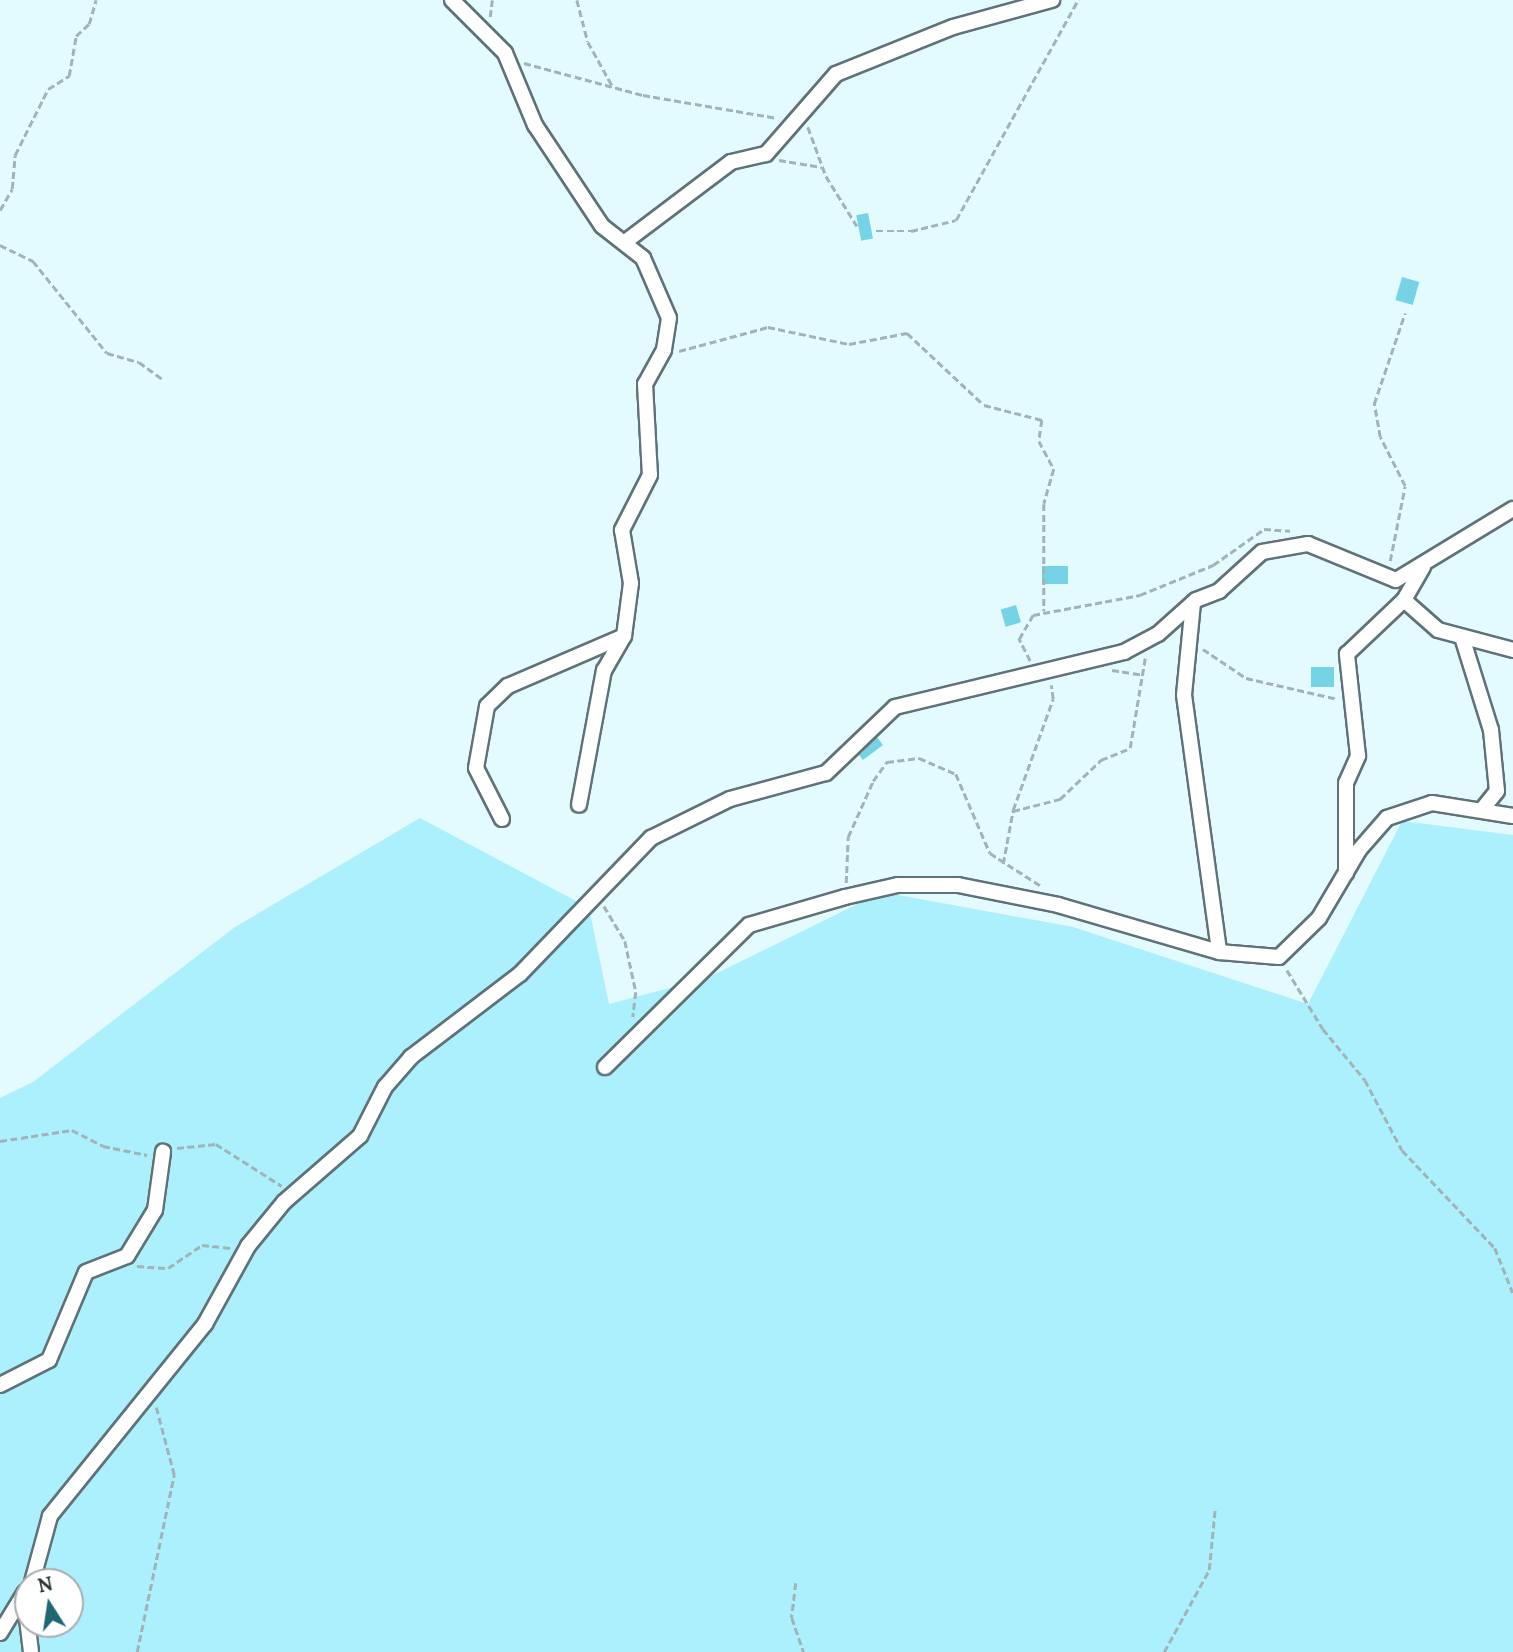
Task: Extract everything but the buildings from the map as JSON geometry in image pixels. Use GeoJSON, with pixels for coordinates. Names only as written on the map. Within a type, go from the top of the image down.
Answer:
{"type":"FeatureCollection","features":[{"type":"Feature","properties":{"kind":"street"},"geometry":{"type":"LineString","coordinates":[[452,0],[508,60],[535,125],[602,226],[643,258],[669,318],[659,357],[645,384],[650,475],[622,530],[631,583],[624,636],[601,682],[579,805]]}},
{"type":"Feature","properties":{"kind":"street"},"geometry":{"type":"LineString","coordinates":[[625,242],[724,166],[755,158],[800,118],[836,74],[953,27],[1052,0]]}},
{"type":"Feature","properties":{"kind":"street"},"geometry":{"type":"LineString","coordinates":[[34,1568],[50,1516],[205,1324],[245,1252],[289,1196],[360,1136],[385,1087],[411,1058],[520,974],[651,838],[730,799],[826,773],[895,707],[1043,669],[1111,657],[1146,640],[1194,603],[1219,592],[1252,556],[1292,544],[1308,544],[1384,578],[1396,580],[1423,566],[1475,527],[1513,509]]}},
{"type":"Feature","properties":{"kind":"street"},"geometry":{"type":"LineString","coordinates":[[1346,873],[1347,781],[1358,755],[1351,700],[1349,649],[1404,600],[1423,566]]}},
{"type":"Feature","properties":{"kind":"street"},"geometry":{"type":"LineString","coordinates":[[1404,600],[1427,624],[1462,638],[1513,650]]}},
{"type":"Feature","properties":{"kind":"street"},"geometry":{"type":"LineString","coordinates":[[1194,603],[1184,695],[1219,952]]}},
{"type":"Feature","properties":{"kind":"street"},"geometry":{"type":"LineString","coordinates":[[502,819],[476,768],[486,706],[508,686],[624,636]]}},
{"type":"Feature","properties":{"kind":"street"},"geometry":{"type":"LineString","coordinates":[[1462,638],[1491,730],[1497,791],[1483,808]]}},
{"type":"Feature","properties":{"kind":"street"},"geometry":{"type":"LineString","coordinates":[[605,1067],[749,925],[845,897],[924,883],[1058,905],[1219,952],[1276,957],[1319,918],[1346,873],[1387,818],[1432,803],[1483,808],[1513,816]]}},
{"type":"Feature","properties":{"kind":"street"},"geometry":{"type":"LineString","coordinates":[[0,1385],[49,1360],[82,1278],[97,1266],[121,1261],[156,1210],[163,1152]]}},
{"type":"Feature","properties":{"kind":"street"},"geometry":{"type":"LineString","coordinates":[[0,1633],[14,1610]]}},
{"type":"Feature","properties":{"kind":"path"},"geometry":{"type":"LineString","coordinates":[[0,210],[12,188],[15,155],[48,89],[69,76],[76,36],[89,24],[96,0]]}},
{"type":"Feature","properties":{"kind":"path"},"geometry":{"type":"LineString","coordinates":[[577,0],[587,42],[614,88]]}},
{"type":"Feature","properties":{"kind":"path"},"geometry":{"type":"LineString","coordinates":[[876,231],[911,232],[956,220],[1078,0]]}},
{"type":"Feature","properties":{"kind":"path"},"geometry":{"type":"LineString","coordinates":[[508,60],[614,88],[800,118],[822,168],[857,226]]}},
{"type":"Feature","properties":{"kind":"path"},"geometry":{"type":"LineString","coordinates":[[755,158],[822,168]]}},
{"type":"Feature","properties":{"kind":"path"},"geometry":{"type":"LineString","coordinates":[[0,245],[33,261],[107,353],[139,362],[164,380]]}},
{"type":"Feature","properties":{"kind":"path"},"geometry":{"type":"LineString","coordinates":[[1384,578],[1398,539],[1405,486],[1380,437],[1374,404],[1405,313]]}},
{"type":"Feature","properties":{"kind":"path"},"geometry":{"type":"LineString","coordinates":[[659,357],[760,328],[849,344],[907,333],[984,405],[1042,420],[1039,441],[1054,469],[1044,504],[1044,611]]}},
{"type":"Feature","properties":{"kind":"path"},"geometry":{"type":"LineString","coordinates":[[1003,864],[1013,811],[1053,699],[1043,669],[1019,639],[1027,620],[1044,611],[1063,614],[1140,596],[1213,565],[1265,528],[1294,532]]}},
{"type":"Feature","properties":{"kind":"path"},"geometry":{"type":"LineString","coordinates":[[1189,634],[1246,678],[1351,700]]}},
{"type":"Feature","properties":{"kind":"path"},"geometry":{"type":"LineString","coordinates":[[1013,811],[1060,799],[1101,760],[1130,748],[1144,690],[1146,640]]}},
{"type":"Feature","properties":{"kind":"path"},"geometry":{"type":"LineString","coordinates":[[845,897],[848,837],[881,766],[904,759],[936,761],[956,774],[984,827],[988,850],[1003,864],[1039,884],[1058,905]]}},
{"type":"Feature","properties":{"kind":"path"},"geometry":{"type":"LineString","coordinates":[[595,895],[625,941],[637,1011],[628,1028]]}},
{"type":"Feature","properties":{"kind":"path"},"geometry":{"type":"LineString","coordinates":[[1276,957],[1365,1080],[1402,1150],[1495,1248],[1513,1293]]}},
{"type":"Feature","properties":{"kind":"path"},"geometry":{"type":"LineString","coordinates":[[121,1261],[155,1270],[202,1245],[245,1252]]}},
{"type":"Feature","properties":{"kind":"path"},"geometry":{"type":"LineString","coordinates":[[137,1652],[174,1475],[156,1404]]}},
{"type":"Feature","properties":{"kind":"path"},"geometry":{"type":"LineString","coordinates":[[1164,1652],[1209,1570],[1215,1509]]}},
{"type":"Feature","properties":{"kind":"path"},"geometry":{"type":"LineString","coordinates":[[796,1583],[792,1618],[804,1652]]}},
{"type":"Feature","properties":{"kind":"shaded area"},"geometry":{"type":"Polygon","coordinates":[[[420,818],[589,908],[609,1004],[707,978],[882,892],[1073,927],[1308,1004],[1402,821],[1513,835],[1513,1652],[0,1652],[0,1098],[33,1082],[235,927],[420,818]]]}}]}
